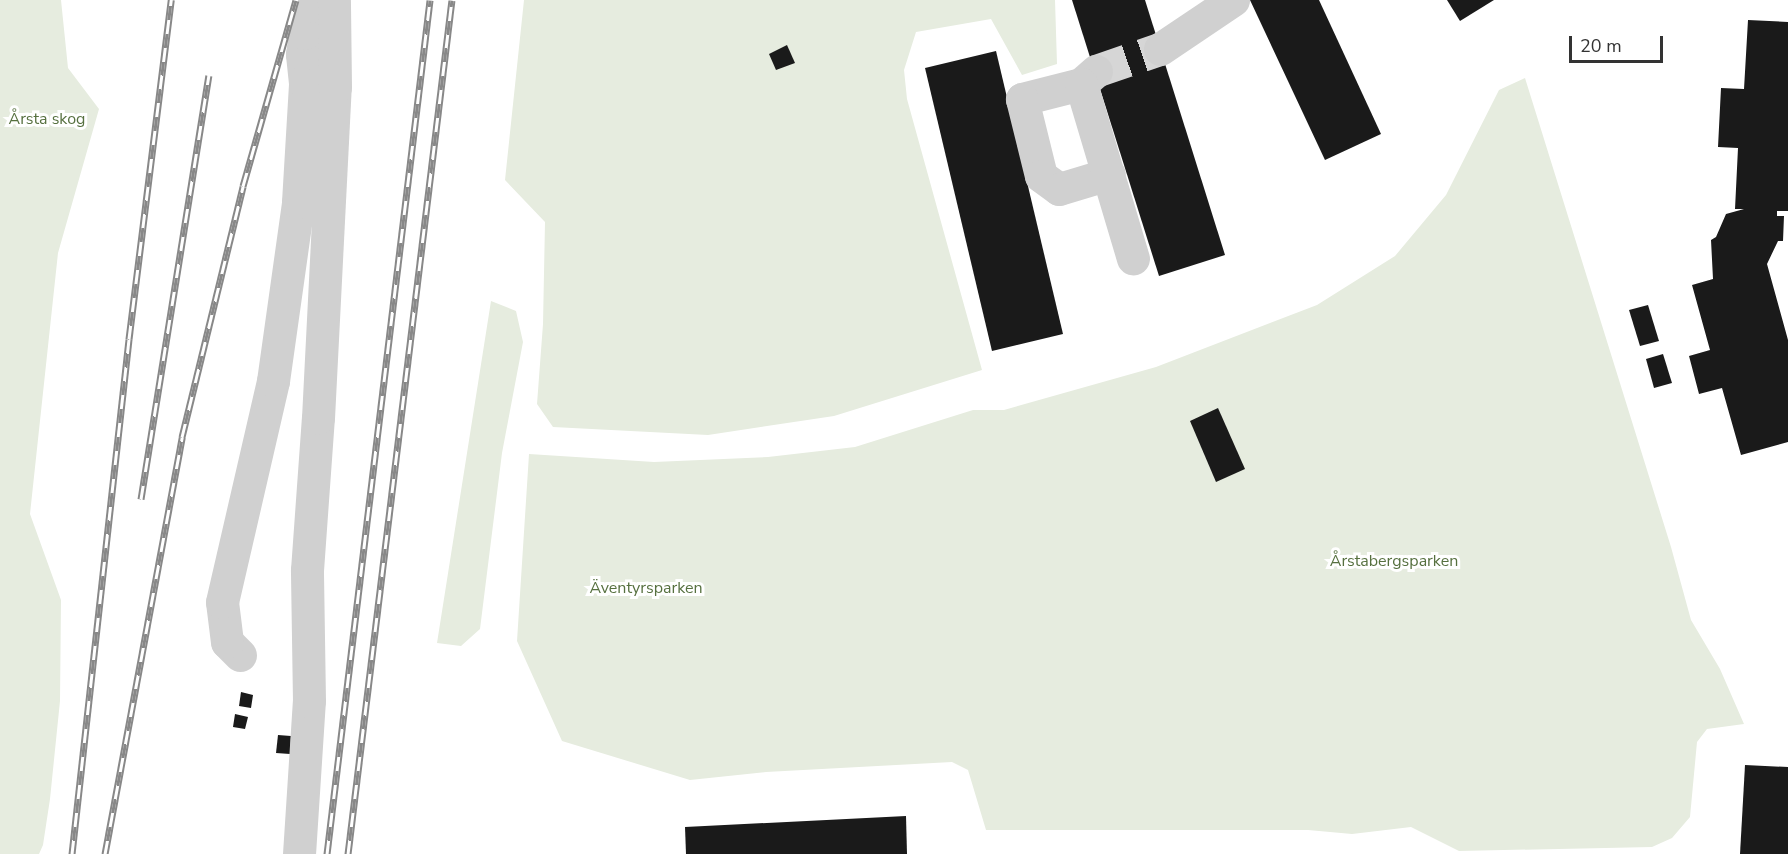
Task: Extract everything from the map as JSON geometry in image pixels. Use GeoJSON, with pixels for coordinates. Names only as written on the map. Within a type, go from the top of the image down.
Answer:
{"type":"FeatureCollection","features":[{"type":"Feature","properties":{"kind":"street"},"geometry":{"type":"LineString","coordinates":[[240,655],[227,642],[222,602],[273,381],[298,202],[305,83],[302,54],[313,6],[318,0]]}},
{"type":"Feature","properties":{"kind":"street"},"geometry":{"type":"LineString","coordinates":[[298,854],[309,700],[307,570],[318,418],[335,87],[334,0]]}},
{"type":"Feature","properties":{"kind":"street"},"geometry":{"type":"LineString","coordinates":[[1160,49],[1233,0]]}},
{"type":"Feature","properties":{"kind":"street"},"geometry":{"type":"LineString","coordinates":[[1109,174],[1059,189],[1041,176],[1022,99],[1089,77],[1109,174],[1133,258]]}},
{"type":"Feature","properties":{"kind":"green space","name":"Årsta skog"},"geometry":{"type":"Polygon","coordinates":[[[0,0],[61,0],[68,68],[99,109],[58,253],[30,514],[61,600],[60,701],[50,799],[43,845],[39,854],[0,854],[0,0]]]}},
{"type":"Feature","properties":{"kind":"green space"},"geometry":{"type":"Polygon","coordinates":[[[524,0],[1055,0],[1057,64],[1022,75],[991,19],[916,32],[904,70],[907,99],[982,370],[834,416],[708,435],[553,427],[537,404],[543,324],[545,222],[505,180],[524,0]]]}},
{"type":"Feature","properties":{"kind":"green space","name":"Årstabergsparken"},"geometry":{"type":"Polygon","coordinates":[[[1525,78],[1671,547],[1691,620],[1720,669],[1744,724],[1707,729],[1697,742],[1690,817],[1672,838],[1652,847],[1459,851],[1411,827],[1352,834],[1308,830],[986,830],[968,770],[952,762],[766,772],[690,780],[562,741],[517,641],[529,454],[654,462],[768,457],[855,447],[973,410],[1004,410],[1156,367],[1317,305],[1395,256],[1446,195],[1499,90],[1525,78]]]}},
{"type":"Feature","properties":{"kind":"green space"},"geometry":{"type":"Polygon","coordinates":[[[491,301],[516,311],[523,342],[502,453],[480,629],[461,646],[437,643],[491,301]]]}},
{"type":"Feature","properties":{"kind":"building"},"geometry":{"type":"Polygon","coordinates":[[[1072,0],[1145,0],[1225,255],[1159,276],[1072,0]]]}},
{"type":"Feature","properties":{"kind":"building"},"geometry":{"type":"Polygon","coordinates":[[[1250,0],[1319,0],[1381,134],[1325,160],[1250,0]]]}},
{"type":"Feature","properties":{"kind":"building"},"geometry":{"type":"Polygon","coordinates":[[[1447,0],[1494,0],[1460,21],[1447,0]]]}},
{"type":"Feature","properties":{"kind":"building"},"geometry":{"type":"Polygon","coordinates":[[[1748,20],[1788,22],[1788,211],[1777,211],[1777,216],[1784,216],[1783,241],[1778,241],[1767,264],[1788,340],[1788,442],[1741,455],[1722,388],[1699,394],[1689,356],[1710,350],[1692,285],[1713,279],[1711,240],[1716,237],[1726,214],[1744,209],[1735,209],[1738,148],[1718,147],[1721,88],[1744,89],[1748,20]]]}},
{"type":"Feature","properties":{"kind":"building"},"geometry":{"type":"Polygon","coordinates":[[[787,45],[795,63],[776,70],[769,54],[787,45]]]}},
{"type":"Feature","properties":{"kind":"building"},"geometry":{"type":"Polygon","coordinates":[[[996,51],[1063,334],[992,351],[925,68],[996,51]]]}},
{"type":"Feature","properties":{"kind":"building"},"geometry":{"type":"Polygon","coordinates":[[[1648,305],[1659,341],[1640,346],[1629,310],[1648,305]]]}},
{"type":"Feature","properties":{"kind":"building"},"geometry":{"type":"Polygon","coordinates":[[[1663,354],[1672,383],[1654,388],[1646,359],[1663,354]]]}},
{"type":"Feature","properties":{"kind":"building"},"geometry":{"type":"Polygon","coordinates":[[[1218,408],[1245,469],[1216,482],[1190,421],[1218,408]]]}},
{"type":"Feature","properties":{"kind":"building"},"geometry":{"type":"Polygon","coordinates":[[[241,692],[253,695],[251,708],[239,706],[241,692]]]}},
{"type":"Feature","properties":{"kind":"building"},"geometry":{"type":"Polygon","coordinates":[[[235,714],[248,717],[245,729],[233,727],[235,714]]]}},
{"type":"Feature","properties":{"kind":"building"},"geometry":{"type":"Polygon","coordinates":[[[278,735],[291,736],[290,754],[276,753],[278,735]]]}},
{"type":"Feature","properties":{"kind":"building"},"geometry":{"type":"Polygon","coordinates":[[[1745,765],[1788,767],[1788,854],[1740,854],[1745,765]]]}},
{"type":"Feature","properties":{"kind":"building"},"geometry":{"type":"Polygon","coordinates":[[[906,816],[907,854],[686,854],[685,827],[906,816]]]}},
{"type":"Feature","properties":{"kind":"tunnel"},"geometry":{"type":"LineString","coordinates":[[1096,71],[1160,49]]}},
{"type":"Feature","properties":{"kind":"railway"},"geometry":{"type":"LineString","coordinates":[[72,854],[129,339],[171,0]]}},
{"type":"Feature","properties":{"kind":"railway"},"geometry":{"type":"LineString","coordinates":[[105,854],[182,437],[243,186],[296,0]]}},
{"type":"Feature","properties":{"kind":"railway"},"geometry":{"type":"LineString","coordinates":[[327,854],[430,0]]}},
{"type":"Feature","properties":{"kind":"railway"},"geometry":{"type":"LineString","coordinates":[[348,854],[452,0]]}},
{"type":"Feature","properties":{"kind":"railway"},"geometry":{"type":"LineString","coordinates":[[141,499],[209,75]]}},
{"type":"Feature","properties":{"kind":"park label","name":"Äventyrsparken"},"geometry":{"type":"Point","coordinates":[646,588]}}]}
